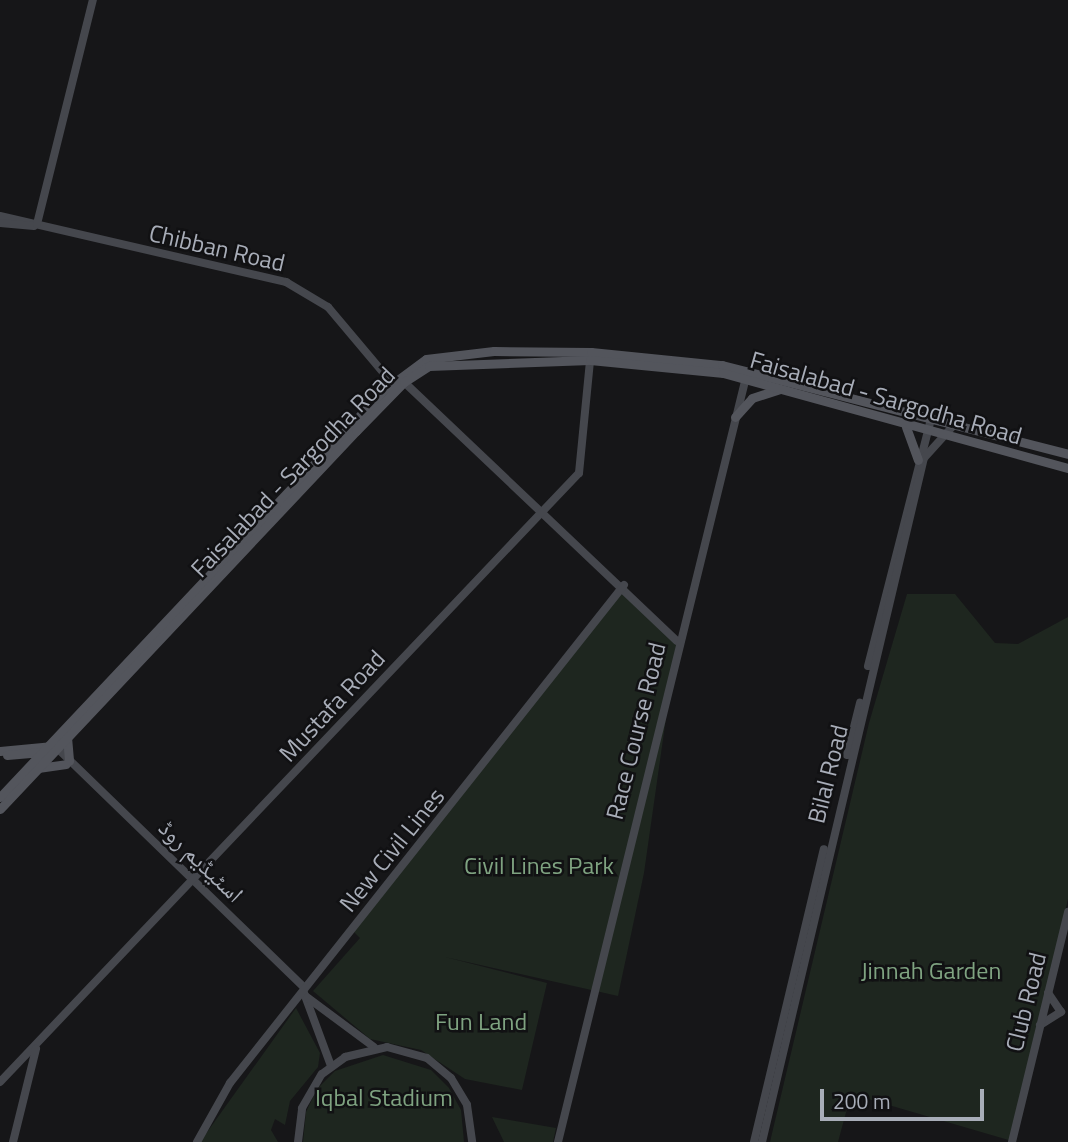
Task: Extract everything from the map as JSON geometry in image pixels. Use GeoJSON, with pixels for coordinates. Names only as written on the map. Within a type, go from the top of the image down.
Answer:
{"type":"FeatureCollection","features":[{"type":"Feature","properties":{"kind":"main road","name":"Faisalabad - Sargodha Road"},"geometry":{"type":"LineString","coordinates":[[0,797],[49,749],[392,383],[426,359],[494,351],[591,352],[746,375],[1065,452]]}},
{"type":"Feature","properties":{"kind":"main road","name":"Faisalabad - Sargodha Road"},"geometry":{"type":"LineString","coordinates":[[0,809],[38,768],[49,749],[67,737],[404,382],[440,364],[590,360],[746,375],[926,432],[1068,468]]}},
{"type":"Feature","properties":{"kind":"main road"},"geometry":{"type":"LineString","coordinates":[[736,417],[752,398],[785,389]]}},
{"type":"Feature","properties":{"kind":"main road"},"geometry":{"type":"LineString","coordinates":[[897,421],[910,430],[918,460]]}},
{"type":"Feature","properties":{"kind":"main road"},"geometry":{"type":"LineString","coordinates":[[38,768],[68,763],[67,737]]}},
{"type":"Feature","properties":{"kind":"main road"},"geometry":{"type":"LineString","coordinates":[[2,754],[49,749]]}},
{"type":"Feature","properties":{"kind":"main road"},"geometry":{"type":"LineString","coordinates":[[2,754],[20,775]]}},
{"type":"Feature","properties":{"kind":"street"},"geometry":{"type":"LineString","coordinates":[[37,225],[93,0]]}},
{"type":"Feature","properties":{"kind":"street","name":"Chibban Road"},"geometry":{"type":"LineString","coordinates":[[0,216],[286,282],[328,307],[392,383]]}},
{"type":"Feature","properties":{"kind":"street","name":"Chibban Road"},"geometry":{"type":"LineString","coordinates":[[0,223],[37,225]]}},
{"type":"Feature","properties":{"kind":"street","name":"Mustafa Road"},"geometry":{"type":"LineString","coordinates":[[0,1082],[36,1049],[544,510],[581,464],[590,360]]}},
{"type":"Feature","properties":{"kind":"street","name":"Race Course Road"},"geometry":{"type":"LineString","coordinates":[[558,1142],[677,641],[746,375]]}},
{"type":"Feature","properties":{"kind":"street"},"geometry":{"type":"LineString","coordinates":[[404,382],[624,585],[677,641]]}},
{"type":"Feature","properties":{"kind":"street","name":"Bilal Road"},"geometry":{"type":"LineString","coordinates":[[754,1142],[918,460],[931,419]]}},
{"type":"Feature","properties":{"kind":"street","name":"Bilal Road"},"geometry":{"type":"LineString","coordinates":[[762,1142],[924,458],[941,436],[953,426]]}},
{"type":"Feature","properties":{"kind":"street","name":"New Civil Lines"},"geometry":{"type":"LineString","coordinates":[[197,1142],[230,1083],[624,585]]}},
{"type":"Feature","properties":{"kind":"street","name":"اسٹیڈیم روڈ"},"geometry":{"type":"LineString","coordinates":[[49,749],[68,763],[194,882],[304,991],[376,1048]]}},
{"type":"Feature","properties":{"kind":"street","name":"Club Road"},"geometry":{"type":"LineString","coordinates":[[1012,1142],[1068,912]]}},
{"type":"Feature","properties":{"kind":"street"},"geometry":{"type":"LineString","coordinates":[[304,991],[331,1066]]}},
{"type":"Feature","properties":{"kind":"street"},"geometry":{"type":"LineString","coordinates":[[1040,1025],[1061,1012],[1048,993]]}},
{"type":"Feature","properties":{"kind":"street"},"geometry":{"type":"LineString","coordinates":[[298,1142],[307,1096],[331,1066],[376,1048],[407,1050],[444,1070],[467,1105],[472,1142]]}},
{"type":"Feature","properties":{"kind":"street"},"geometry":{"type":"LineString","coordinates":[[13,1142],[36,1049]]}},
{"type":"Feature","properties":{"kind":"green space","name":"Civil Lines Park"},"geometry":{"type":"Polygon","coordinates":[[[624,585],[677,641],[644,873],[618,996],[445,957],[547,983],[522,1090],[465,1079],[421,1050],[370,1039],[313,991],[360,938],[352,930],[624,585]]]}},
{"type":"Feature","properties":{"kind":"green space","name":"Jinnah Garden"},"geometry":{"type":"Polygon","coordinates":[[[907,594],[955,594],[995,643],[1018,644],[1068,617],[1068,899],[1012,1141],[851,1094],[838,1142],[770,1142],[869,723],[907,594]]]}},
{"type":"Feature","properties":{"kind":"green space"},"geometry":{"type":"Polygon","coordinates":[[[296,1008],[320,1053],[318,1067],[290,1101],[285,1125],[275,1119],[271,1130],[278,1142],[200,1142],[296,1008]]]}},
{"type":"Feature","properties":{"kind":"green space","name":"Iqbal Stadium"},"geometry":{"type":"Polygon","coordinates":[[[383,1055],[431,1070],[449,1088],[461,1110],[464,1142],[303,1142],[306,1112],[317,1089],[335,1071],[383,1055]]]}},
{"type":"Feature","properties":{"kind":"green space"},"geometry":{"type":"Polygon","coordinates":[[[492,1117],[556,1128],[553,1142],[504,1142],[492,1117]]]}},
{"type":"Feature","properties":{"kind":"park label","name":"Fun Land"},"geometry":{"type":"Point","coordinates":[481,1022]}}]}
